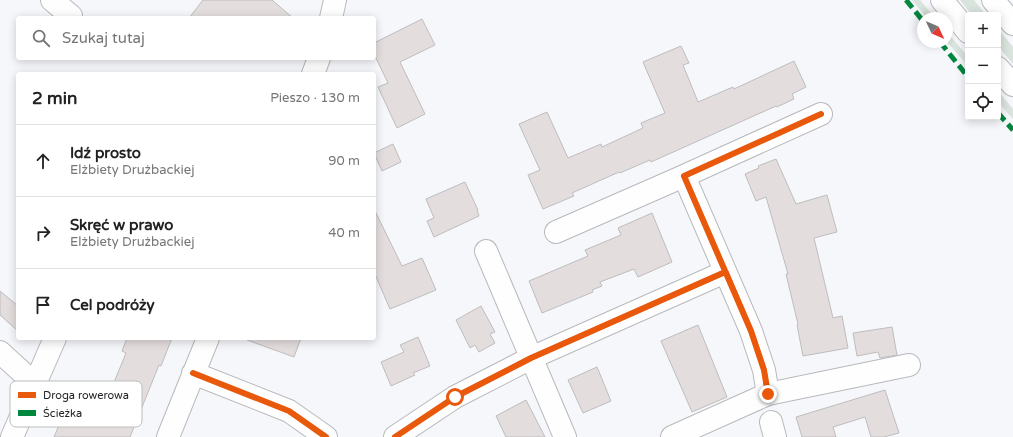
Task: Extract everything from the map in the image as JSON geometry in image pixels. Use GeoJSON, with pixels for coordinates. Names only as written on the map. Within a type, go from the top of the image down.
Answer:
{"type":"FeatureCollection","features":[{"type":"Feature","properties":{"kind":"street"},"geometry":{"type":"LineString","coordinates":[[52,0],[71,16]]}},
{"type":"Feature","properties":{"kind":"street"},"geometry":{"type":"LineString","coordinates":[[331,16],[335,0]]}},
{"type":"Feature","properties":{"kind":"street"},"geometry":{"type":"LineString","coordinates":[[942,0],[965,28]]}},
{"type":"Feature","properties":{"kind":"street"},"geometry":{"type":"LineString","coordinates":[[993,0],[1013,24]]}},
{"type":"Feature","properties":{"kind":"street"},"geometry":{"type":"LineString","coordinates":[[314,72],[318,60]]}},
{"type":"Feature","properties":{"kind":"street"},"geometry":{"type":"LineString","coordinates":[[1001,71],[1013,85]]}},
{"type":"Feature","properties":{"kind":"street"},"geometry":{"type":"LineString","coordinates":[[556,232],[821,114]]}},
{"type":"Feature","properties":{"kind":"street"},"geometry":{"type":"LineString","coordinates":[[684,176],[751,331],[764,370],[768,394]]}},
{"type":"Feature","properties":{"kind":"street"},"geometry":{"type":"LineString","coordinates":[[486,251],[564,437]]}},
{"type":"Feature","properties":{"kind":"street"},"geometry":{"type":"LineString","coordinates":[[395,437],[455,397],[531,358],[726,272]]}},
{"type":"Feature","properties":{"kind":"street"},"geometry":{"type":"LineString","coordinates":[[36,381],[54,340]]}},
{"type":"Feature","properties":{"kind":"street"},"geometry":{"type":"LineString","coordinates":[[168,437],[207,340]]}},
{"type":"Feature","properties":{"kind":"street"},"geometry":{"type":"LineString","coordinates":[[0,352],[32,381]]}},
{"type":"Feature","properties":{"kind":"street"},"geometry":{"type":"LineString","coordinates":[[672,437],[768,394],[909,365]]}},
{"type":"Feature","properties":{"kind":"street"},"geometry":{"type":"LineString","coordinates":[[193,373],[289,411],[326,437]]}},
{"type":"Feature","properties":{"kind":"street"},"geometry":{"type":"LineString","coordinates":[[12,437],[16,427]]}},
{"type":"Feature","properties":{"kind":"shaded area"},"geometry":{"type":"Polygon","coordinates":[[[912,0],[920,0],[930,12],[922,12],[912,0]]]}},
{"type":"Feature","properties":{"kind":"shaded area"},"geometry":{"type":"Polygon","coordinates":[[[960,0],[974,0],[984,12],[970,12],[960,0]]]}},
{"type":"Feature","properties":{"kind":"shaded area"},"geometry":{"type":"Polygon","coordinates":[[[1001,33],[1013,47],[1013,64],[1001,50],[1001,33]]]}},
{"type":"Feature","properties":{"kind":"shaded area"},"geometry":{"type":"Polygon","coordinates":[[[953,39],[965,53],[965,63],[952,48],[953,39]]]}},
{"type":"Feature","properties":{"kind":"shaded area"},"geometry":{"type":"Polygon","coordinates":[[[1001,95],[1013,109],[1013,119],[1001,105],[1001,95]]]}},
{"type":"Feature","properties":{"kind":"building"},"geometry":{"type":"Polygon","coordinates":[[[203,0],[272,0],[291,16],[191,16],[203,0]]]}},
{"type":"Feature","properties":{"kind":"building"},"geometry":{"type":"Polygon","coordinates":[[[422,19],[435,45],[400,62],[425,114],[397,128],[378,87],[388,83],[376,58],[376,42],[422,19]]]}},
{"type":"Feature","properties":{"kind":"building"},"geometry":{"type":"Polygon","coordinates":[[[681,46],[689,63],[683,65],[698,102],[733,87],[734,89],[794,61],[806,87],[792,94],[794,99],[777,107],[776,106],[651,162],[650,160],[620,173],[619,172],[572,193],[574,196],[543,209],[528,175],[540,170],[519,124],[547,112],[568,158],[601,144],[602,147],[643,128],[641,123],[665,113],[643,62],[681,46]]]}},
{"type":"Feature","properties":{"kind":"building"},"geometry":{"type":"Polygon","coordinates":[[[393,144],[401,162],[382,171],[376,158],[376,152],[393,144]]]}},
{"type":"Feature","properties":{"kind":"building"},"geometry":{"type":"Polygon","coordinates":[[[776,159],[796,204],[827,195],[837,232],[814,238],[833,318],[842,316],[848,348],[803,356],[798,324],[786,274],[788,274],[766,197],[756,201],[745,174],[759,168],[758,166],[776,159]]]}},
{"type":"Feature","properties":{"kind":"building"},"geometry":{"type":"Polygon","coordinates":[[[465,182],[478,210],[479,216],[434,237],[427,221],[434,218],[426,199],[465,182]]]}},
{"type":"Feature","properties":{"kind":"building"},"geometry":{"type":"Polygon","coordinates":[[[376,213],[402,266],[422,258],[436,290],[390,309],[376,277],[376,213]]]}},
{"type":"Feature","properties":{"kind":"building"},"geometry":{"type":"Polygon","coordinates":[[[652,213],[672,262],[638,277],[634,269],[600,282],[602,286],[592,290],[593,292],[542,313],[529,281],[588,256],[585,250],[621,235],[618,228],[652,213]]]}},
{"type":"Feature","properties":{"kind":"building"},"geometry":{"type":"Polygon","coordinates":[[[0,291],[16,304],[16,329],[0,315],[0,291]]]}},
{"type":"Feature","properties":{"kind":"building"},"geometry":{"type":"Polygon","coordinates":[[[481,306],[495,332],[490,334],[495,343],[479,352],[475,345],[470,348],[456,320],[481,306]]]}},
{"type":"Feature","properties":{"kind":"building"},"geometry":{"type":"Polygon","coordinates":[[[698,325],[727,397],[692,412],[661,341],[698,325]]]}},
{"type":"Feature","properties":{"kind":"building"},"geometry":{"type":"Polygon","coordinates":[[[892,327],[897,355],[880,358],[878,352],[857,356],[853,333],[892,327]]]}},
{"type":"Feature","properties":{"kind":"building"},"geometry":{"type":"Polygon","coordinates":[[[418,337],[430,366],[413,373],[415,375],[391,386],[381,362],[404,352],[400,345],[418,337]]]}},
{"type":"Feature","properties":{"kind":"building"},"geometry":{"type":"Polygon","coordinates":[[[126,340],[171,340],[161,366],[159,365],[142,407],[142,381],[115,381],[126,353],[122,351],[126,340]]]}},
{"type":"Feature","properties":{"kind":"building"},"geometry":{"type":"Polygon","coordinates":[[[247,340],[300,340],[294,357],[247,340]]]}},
{"type":"Feature","properties":{"kind":"building"},"geometry":{"type":"Polygon","coordinates":[[[597,367],[611,401],[583,413],[568,380],[597,367]]]}},
{"type":"Feature","properties":{"kind":"building"},"geometry":{"type":"Polygon","coordinates":[[[885,390],[899,433],[884,437],[871,437],[865,417],[833,427],[836,437],[802,437],[796,417],[885,390]]]}},
{"type":"Feature","properties":{"kind":"building"},"geometry":{"type":"Polygon","coordinates":[[[526,400],[545,437],[506,437],[496,416],[526,400]]]}},
{"type":"Feature","properties":{"kind":"building"},"geometry":{"type":"Polygon","coordinates":[[[58,427],[134,427],[130,437],[54,437],[58,427]]]}},
{"type":"Feature","properties":{"kind":"marked path"},"geometry":{"type":"LineString","coordinates":[[906,0],[917,14]]}},
{"type":"Feature","properties":{"kind":"marked path"},"geometry":{"type":"LineString","coordinates":[[945,48],[965,73]]}},
{"type":"Feature","properties":{"kind":"marked path"},"geometry":{"type":"LineString","coordinates":[[1001,116],[1013,130]]}},
{"type":"Feature","properties":{"kind":"cycle path"},"geometry":{"type":"LineString","coordinates":[[768,394],[764,370],[751,331],[684,176],[821,114]]}},
{"type":"Feature","properties":{"kind":"cycle path"},"geometry":{"type":"LineString","coordinates":[[395,437],[455,397],[531,358],[725,272]]}},
{"type":"Feature","properties":{"kind":"cycle path"},"geometry":{"type":"LineString","coordinates":[[193,373],[289,411],[326,437]]}},
{"type":"Feature","properties":{"kind":"route"},"geometry":{"type":"LineString","coordinates":[[455,397],[531,358],[726,272],[751,331],[764,370],[768,394]]}}]}
